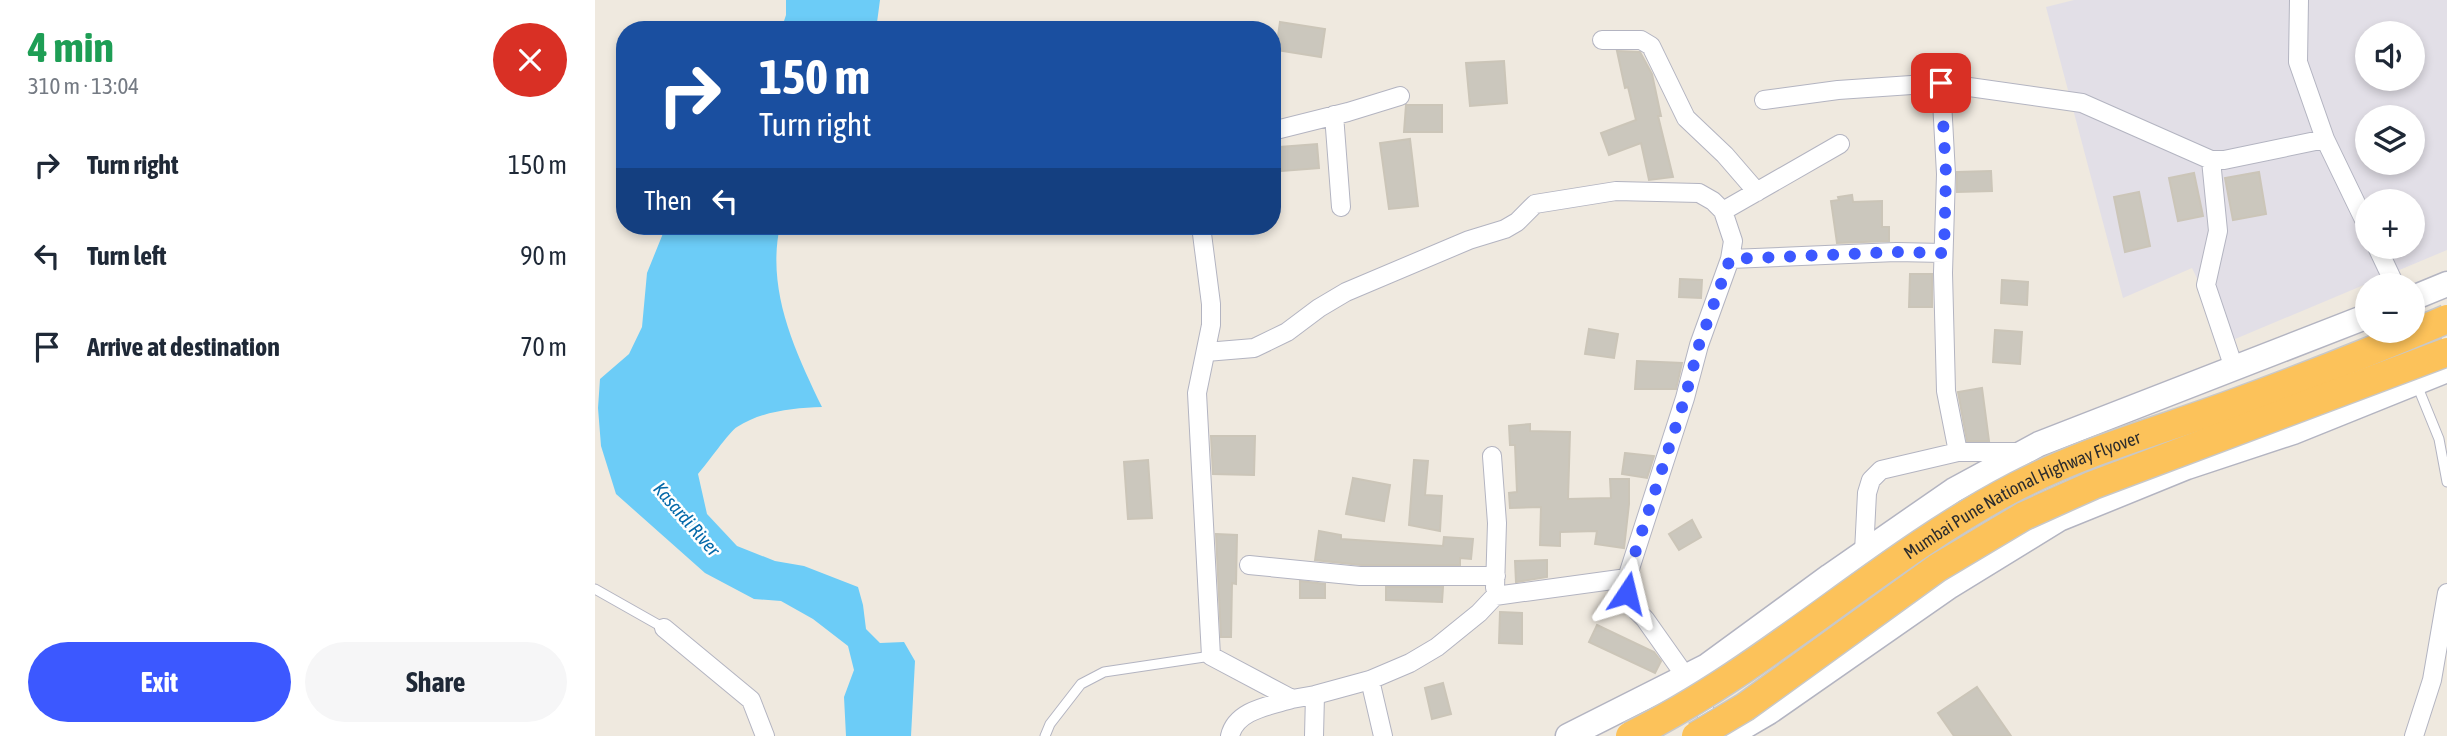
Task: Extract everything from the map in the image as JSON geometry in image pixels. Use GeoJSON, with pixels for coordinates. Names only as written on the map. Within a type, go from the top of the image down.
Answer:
{"type":"FeatureCollection","features":[{"type":"Feature","properties":{"kind":"highway","name":"Mumbai Pune National Highway Flyover"},"geometry":{"type":"LineString","coordinates":[[1630,736],[1694,701],[1758,661],[1932,537],[2015,487],[2062,464],[2234,403],[2447,319]]}},
{"type":"Feature","properties":{"kind":"highway","name":"Mumbai Pune National Highway Flyover"},"geometry":{"type":"LineString","coordinates":[[1696,736],[1745,707],[1937,568],[2024,516],[2093,485],[2447,352]]}},
{"type":"Feature","properties":{"kind":"main road"},"geometry":{"type":"LineString","coordinates":[[2425,293],[2447,284]]}},
{"type":"Feature","properties":{"kind":"main road"},"geometry":{"type":"LineString","coordinates":[[1568,736],[1707,666],[1954,490],[2024,452],[2355,321]]}},
{"type":"Feature","properties":{"kind":"main road"},"geometry":{"type":"LineString","coordinates":[[1728,736],[1769,712],[1949,586],[2059,519],[2187,467],[2293,432],[2447,370]]}},
{"type":"Feature","properties":{"kind":"street"},"geometry":{"type":"LineString","coordinates":[[2299,0],[2298,62],[2325,139],[2355,201]]}},
{"type":"Feature","properties":{"kind":"street"},"geometry":{"type":"LineString","coordinates":[[1602,40],[1641,40],[1651,47],[1686,118],[1725,155],[1757,192]]}},
{"type":"Feature","properties":{"kind":"street"},"geometry":{"type":"LineString","coordinates":[[1764,100],[1838,90],[1941,83],[2083,103],[2211,160],[2224,160],[2325,139]]}},
{"type":"Feature","properties":{"kind":"street"},"geometry":{"type":"LineString","coordinates":[[1941,83],[1946,174],[1946,391],[1958,452]]}},
{"type":"Feature","properties":{"kind":"street"},"geometry":{"type":"LineString","coordinates":[[1281,129],[1400,96]]}},
{"type":"Feature","properties":{"kind":"street"},"geometry":{"type":"LineString","coordinates":[[1334,115],[1341,207]]}},
{"type":"Feature","properties":{"kind":"street"},"geometry":{"type":"LineString","coordinates":[[1723,211],[1840,144]]}},
{"type":"Feature","properties":{"kind":"street"},"geometry":{"type":"LineString","coordinates":[[2211,160],[2218,231],[2206,285],[2234,368]]}},
{"type":"Feature","properties":{"kind":"street"},"geometry":{"type":"LineString","coordinates":[[1206,352],[1254,348],[1287,332],[1346,292],[1457,245],[1505,229],[1517,222],[1535,204],[1616,191],[1699,193],[1713,201],[1723,211],[1733,241],[1730,259],[1699,345],[1685,398],[1627,578],[1627,593],[1634,608],[1645,619],[1686,677],[1719,736]]}},
{"type":"Feature","properties":{"kind":"street"},"geometry":{"type":"LineString","coordinates":[[1202,235],[1211,325],[1197,393],[1211,656],[1292,699]]}},
{"type":"Feature","properties":{"kind":"street"},"geometry":{"type":"LineString","coordinates":[[1730,259],[1896,252],[1944,253]]}},
{"type":"Feature","properties":{"kind":"street"},"geometry":{"type":"LineString","coordinates":[[1864,552],[1867,493],[1871,480],[1881,470],[1958,452],[2024,452]]}},
{"type":"Feature","properties":{"kind":"street"},"geometry":{"type":"LineString","coordinates":[[1492,456],[1497,523],[1495,596]]}},
{"type":"Feature","properties":{"kind":"street"},"geometry":{"type":"LineString","coordinates":[[1249,565],[1360,576],[1496,576]]}},
{"type":"Feature","properties":{"kind":"street"},"geometry":{"type":"LineString","coordinates":[[1230,736],[1233,725],[1244,715],[1292,699],[1370,680],[1410,663],[1437,647],[1479,613],[1495,596],[1627,578]]}},
{"type":"Feature","properties":{"kind":"street"},"geometry":{"type":"LineString","coordinates":[[2414,736],[2432,680],[2447,593]]}},
{"type":"Feature","properties":{"kind":"street"},"geometry":{"type":"LineString","coordinates":[[664,628],[751,700],[765,736]]}},
{"type":"Feature","properties":{"kind":"street"},"geometry":{"type":"LineString","coordinates":[[1370,680],[1383,736]]}},
{"type":"Feature","properties":{"kind":"street"},"geometry":{"type":"LineString","coordinates":[[1314,736],[1315,695]]}},
{"type":"Feature","properties":{"kind":"lane"},"geometry":{"type":"LineString","coordinates":[[2417,383],[2439,439],[2447,482]]}},
{"type":"Feature","properties":{"kind":"lane"},"geometry":{"type":"LineString","coordinates":[[595,589],[664,628]]}},
{"type":"Feature","properties":{"kind":"lane"},"geometry":{"type":"LineString","coordinates":[[1045,736],[1050,724],[1081,684],[1104,672],[1211,656]]}},
{"type":"Feature","properties":{"kind":"shaded area"},"geometry":{"type":"Polygon","coordinates":[[[2074,0],[2447,0],[2447,250],[2392,273],[2355,273],[2355,289],[2228,342],[2192,268],[2123,298],[2046,7],[2074,0]]]}},
{"type":"Feature","properties":{"kind":"water"},"geometry":{"type":"Polygon","coordinates":[[[786,0],[880,0],[877,21],[784,21],[786,0]]]}},
{"type":"Feature","properties":{"kind":"water","name":"Kasardi River"},"geometry":{"type":"Polygon","coordinates":[[[662,235],[779,235],[777,273],[780,297],[793,342],[822,407],[767,414],[737,427],[698,474],[707,514],[737,546],[775,561],[804,566],[858,587],[866,629],[880,643],[904,642],[915,661],[911,736],[846,736],[844,697],[854,670],[848,646],[813,619],[781,601],[754,599],[705,573],[616,494],[601,446],[598,408],[600,379],[629,354],[642,327],[647,273],[662,235]]]}},
{"type":"Feature","properties":{"kind":"building"},"geometry":{"type":"Polygon","coordinates":[[[1281,22],[1325,29],[1321,57],[1281,51],[1281,22]]]}},
{"type":"Feature","properties":{"kind":"building"},"geometry":{"type":"Polygon","coordinates":[[[1617,51],[1640,52],[1652,74],[1661,116],[1658,116],[1673,177],[1649,180],[1641,143],[1609,155],[1601,133],[1636,120],[1628,87],[1625,88],[1617,51]]]}},
{"type":"Feature","properties":{"kind":"building"},"geometry":{"type":"Polygon","coordinates":[[[1504,61],[1507,103],[1470,106],[1466,63],[1504,61]]]}},
{"type":"Feature","properties":{"kind":"building"},"geometry":{"type":"Polygon","coordinates":[[[1406,105],[1442,105],[1442,132],[1404,132],[1406,105]]]}},
{"type":"Feature","properties":{"kind":"building"},"geometry":{"type":"Polygon","coordinates":[[[1410,139],[1418,206],[1389,209],[1380,143],[1410,139]]]}},
{"type":"Feature","properties":{"kind":"building"},"geometry":{"type":"Polygon","coordinates":[[[1317,144],[1319,168],[1282,171],[1281,147],[1317,144]]]}},
{"type":"Feature","properties":{"kind":"building"},"geometry":{"type":"Polygon","coordinates":[[[1991,171],[1992,191],[1957,192],[1957,172],[1991,171]]]}},
{"type":"Feature","properties":{"kind":"building"},"geometry":{"type":"Polygon","coordinates":[[[2259,172],[2266,214],[2233,220],[2225,178],[2259,172]]]}},
{"type":"Feature","properties":{"kind":"building"},"geometry":{"type":"Polygon","coordinates":[[[2194,173],[2203,216],[2178,221],[2169,178],[2194,173]]]}},
{"type":"Feature","properties":{"kind":"building"},"geometry":{"type":"Polygon","coordinates":[[[2139,192],[2150,246],[2125,252],[2114,197],[2139,192]]]}},
{"type":"Feature","properties":{"kind":"building"},"geometry":{"type":"Polygon","coordinates":[[[1852,195],[1853,202],[1882,201],[1882,227],[1889,227],[1889,241],[1837,243],[1831,201],[1852,195]]]}},
{"type":"Feature","properties":{"kind":"building"},"geometry":{"type":"Polygon","coordinates":[[[1910,274],[1932,274],[1932,307],[1909,307],[1910,274]]]}},
{"type":"Feature","properties":{"kind":"building"},"geometry":{"type":"Polygon","coordinates":[[[1680,279],[1702,280],[1701,298],[1679,297],[1680,279]]]}},
{"type":"Feature","properties":{"kind":"building"},"geometry":{"type":"Polygon","coordinates":[[[2002,280],[2028,282],[2027,305],[2001,303],[2002,280]]]}},
{"type":"Feature","properties":{"kind":"building"},"geometry":{"type":"Polygon","coordinates":[[[1589,329],[1618,334],[1614,358],[1585,354],[1589,329]]]}},
{"type":"Feature","properties":{"kind":"building"},"geometry":{"type":"Polygon","coordinates":[[[1995,330],[2022,332],[2020,364],[1993,362],[1995,330]]]}},
{"type":"Feature","properties":{"kind":"building"},"geometry":{"type":"Polygon","coordinates":[[[1637,361],[1682,363],[1676,389],[1635,389],[1637,361]]]}},
{"type":"Feature","properties":{"kind":"building"},"geometry":{"type":"Polygon","coordinates":[[[1982,388],[1989,441],[1967,441],[1958,392],[1982,388]]]}},
{"type":"Feature","properties":{"kind":"building"},"geometry":{"type":"Polygon","coordinates":[[[1530,424],[1530,431],[1570,432],[1568,499],[1611,498],[1610,479],[1629,479],[1624,548],[1595,544],[1597,531],[1560,532],[1560,546],[1540,545],[1541,507],[1510,508],[1509,493],[1517,492],[1515,445],[1510,445],[1509,426],[1530,424]]]}},
{"type":"Feature","properties":{"kind":"building"},"geometry":{"type":"Polygon","coordinates":[[[1211,436],[1255,436],[1254,475],[1213,474],[1211,436]]]}},
{"type":"Feature","properties":{"kind":"building"},"geometry":{"type":"Polygon","coordinates":[[[1625,453],[1654,456],[1647,478],[1622,474],[1625,453]]]}},
{"type":"Feature","properties":{"kind":"building"},"geometry":{"type":"Polygon","coordinates":[[[1148,460],[1152,518],[1128,519],[1124,462],[1148,460]]]}},
{"type":"Feature","properties":{"kind":"building"},"geometry":{"type":"Polygon","coordinates":[[[1414,460],[1428,461],[1425,495],[1442,496],[1440,531],[1409,525],[1414,460]]]}},
{"type":"Feature","properties":{"kind":"building"},"geometry":{"type":"Polygon","coordinates":[[[1353,478],[1390,485],[1384,521],[1346,514],[1353,478]]]}},
{"type":"Feature","properties":{"kind":"building"},"geometry":{"type":"Polygon","coordinates":[[[1692,520],[1701,537],[1679,550],[1669,534],[1692,520]]]}},
{"type":"Feature","properties":{"kind":"building"},"geometry":{"type":"Polygon","coordinates":[[[1319,531],[1341,535],[1341,539],[1443,546],[1444,537],[1473,539],[1471,559],[1460,558],[1460,565],[1361,565],[1315,560],[1319,531]]]}},
{"type":"Feature","properties":{"kind":"building"},"geometry":{"type":"Polygon","coordinates":[[[1216,534],[1237,535],[1236,584],[1232,583],[1231,637],[1221,637],[1216,534]]]}},
{"type":"Feature","properties":{"kind":"building"},"geometry":{"type":"Polygon","coordinates":[[[1547,560],[1547,577],[1516,582],[1515,561],[1547,560]]]}},
{"type":"Feature","properties":{"kind":"building"},"geometry":{"type":"Polygon","coordinates":[[[1300,581],[1325,584],[1325,598],[1300,598],[1300,581]]]}},
{"type":"Feature","properties":{"kind":"building"},"geometry":{"type":"Polygon","coordinates":[[[1386,587],[1443,587],[1442,602],[1386,600],[1386,587]]]}},
{"type":"Feature","properties":{"kind":"building"},"geometry":{"type":"Polygon","coordinates":[[[1500,612],[1522,613],[1522,644],[1499,643],[1500,612]]]}},
{"type":"Feature","properties":{"kind":"building"},"geometry":{"type":"Polygon","coordinates":[[[1597,625],[1654,652],[1661,661],[1655,673],[1589,642],[1597,625]]]}},
{"type":"Feature","properties":{"kind":"building"},"geometry":{"type":"Polygon","coordinates":[[[1443,683],[1451,714],[1432,719],[1425,688],[1443,683]]]}},
{"type":"Feature","properties":{"kind":"building"},"geometry":{"type":"Polygon","coordinates":[[[1977,687],[2011,736],[1954,736],[1938,713],[1977,687]]]}},
{"type":"Feature","properties":{"kind":"route"},"geometry":{"type":"LineString","coordinates":[[1627,593],[1627,578],[1685,398],[1699,345],[1730,259],[1896,252],[1944,253],[1946,174],[1941,83]]}}]}
